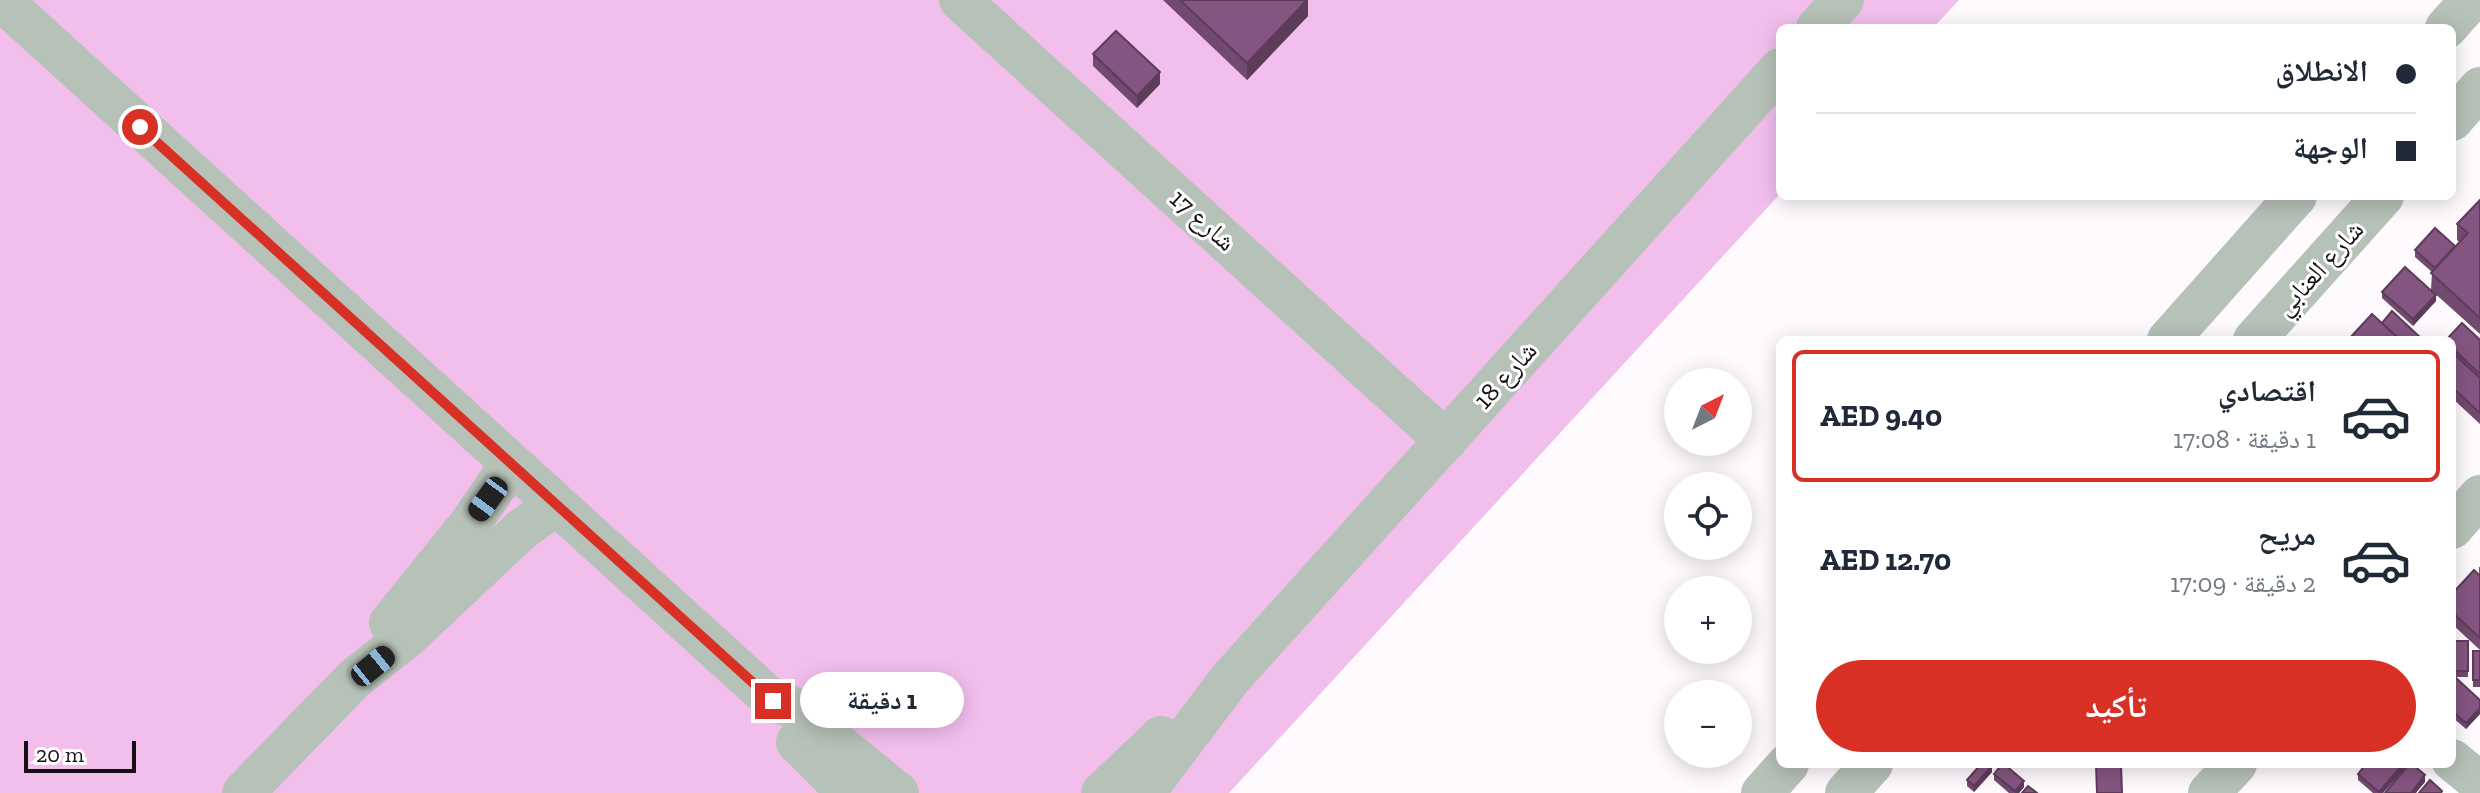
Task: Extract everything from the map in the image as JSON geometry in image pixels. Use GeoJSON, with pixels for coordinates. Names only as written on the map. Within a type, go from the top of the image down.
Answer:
{"type":"FeatureCollection","features":[{"type":"Feature","properties":{"kind":"street"},"geometry":{"type":"LineString","coordinates":[[1,0],[554,506],[773,701],[792,707],[898,793]]}},
{"type":"Feature","properties":{"kind":"street"},"geometry":{"type":"LineString","coordinates":[[1821,24],[1843,0]]}},
{"type":"Feature","properties":{"kind":"street"},"geometry":{"type":"LineString","coordinates":[[2450,24],[2471,0]]}},
{"type":"Feature","properties":{"kind":"street","name":"شارع 17"},"geometry":{"type":"LineString","coordinates":[[967,2],[1446,441]]}},
{"type":"Feature","properties":{"kind":"street","name":"شارع 18"},"geometry":{"type":"LineString","coordinates":[[1144,793],[1230,679],[1776,73]]}},
{"type":"Feature","properties":{"kind":"street"},"geometry":{"type":"LineString","coordinates":[[2456,115],[2480,88]]}},
{"type":"Feature","properties":{"kind":"street"},"geometry":{"type":"LineString","coordinates":[[2172,336],[2292,200]]}},
{"type":"Feature","properties":{"kind":"street","name":"شارع العنابي"},"geometry":{"type":"LineString","coordinates":[[2258,336],[2379,200]]}},
{"type":"Feature","properties":{"kind":"street"},"geometry":{"type":"LineString","coordinates":[[355,678],[375,642],[469,525],[511,464]]}},
{"type":"Feature","properties":{"kind":"street"},"geometry":{"type":"LineString","coordinates":[[2456,523],[2480,496]]}},
{"type":"Feature","properties":{"kind":"street"},"geometry":{"type":"LineString","coordinates":[[243,793],[355,678],[406,638],[521,530],[554,506]]}},
{"type":"Feature","properties":{"kind":"street","name":"شارع 18"},"geometry":{"type":"LineString","coordinates":[[1102,793],[1188,713],[1230,679]]}},
{"type":"Feature","properties":{"kind":"street"},"geometry":{"type":"LineString","coordinates":[[773,701],[775,715],[785,731],[848,793]]}},
{"type":"Feature","properties":{"kind":"street"},"geometry":{"type":"LineString","coordinates":[[2456,763],[2480,783]]}},
{"type":"Feature","properties":{"kind":"street"},"geometry":{"type":"LineString","coordinates":[[1762,793],[1784,768]]}},
{"type":"Feature","properties":{"kind":"street"},"geometry":{"type":"LineString","coordinates":[[1846,793],[1868,768]]}},
{"type":"Feature","properties":{"kind":"street"},"geometry":{"type":"LineString","coordinates":[[2209,793],[2232,768]]}},
{"type":"Feature","properties":{"kind":"shaded area"},"geometry":{"type":"Polygon","coordinates":[[[0,0],[1959,0],[1937,24],[1776,24],[1776,198],[1229,793],[0,793],[0,0]]]}},
{"type":"Feature","properties":{"kind":"building"},"geometry":{"type":"Polygon","coordinates":[[[1180,0],[1307,0],[1247,63],[1180,0]]]}},
{"type":"Feature","properties":{"kind":"building"},"geometry":{"type":"Polygon","coordinates":[[[1116,31],[1160,72],[1137,96],[1093,54],[1116,31]]]}},
{"type":"Feature","properties":{"kind":"building"},"geometry":{"type":"Polygon","coordinates":[[[2480,200],[2480,318],[2431,273],[2468,233],[2457,224],[2480,200]]]}},
{"type":"Feature","properties":{"kind":"building"},"geometry":{"type":"Polygon","coordinates":[[[2435,228],[2455,246],[2435,268],[2415,250],[2435,228]]]}},
{"type":"Feature","properties":{"kind":"building"},"geometry":{"type":"Polygon","coordinates":[[[2405,267],[2436,295],[2413,319],[2382,292],[2405,267]]]}},
{"type":"Feature","properties":{"kind":"building"},"geometry":{"type":"Polygon","coordinates":[[[2392,311],[2419,336],[2396,336],[2382,323],[2392,311]]]}},
{"type":"Feature","properties":{"kind":"building"},"geometry":{"type":"Polygon","coordinates":[[[2372,314],[2396,336],[2352,336],[2372,314]]]}},
{"type":"Feature","properties":{"kind":"building"},"geometry":{"type":"Polygon","coordinates":[[[2462,323],[2480,340],[2480,374],[2456,352],[2456,336],[2450,336],[2462,323]]]}},
{"type":"Feature","properties":{"kind":"building"},"geometry":{"type":"Polygon","coordinates":[[[2456,356],[2480,378],[2480,413],[2456,391],[2456,356]]]}},
{"type":"Feature","properties":{"kind":"building"},"geometry":{"type":"Polygon","coordinates":[[[2474,570],[2480,576],[2480,638],[2456,616],[2456,590],[2474,570]]]}},
{"type":"Feature","properties":{"kind":"building"},"geometry":{"type":"Polygon","coordinates":[[[2456,641],[2468,641],[2468,671],[2456,671],[2456,641]]]}},
{"type":"Feature","properties":{"kind":"building"},"geometry":{"type":"Polygon","coordinates":[[[2473,651],[2480,651],[2480,680],[2473,680],[2473,651]]]}},
{"type":"Feature","properties":{"kind":"building"},"geometry":{"type":"Polygon","coordinates":[[[2456,678],[2480,700],[2480,708],[2466,723],[2456,714],[2456,678]]]}},
{"type":"Feature","properties":{"kind":"building"},"geometry":{"type":"Polygon","coordinates":[[[1978,768],[1990,768],[1974,786],[1967,780],[1978,768]]]}},
{"type":"Feature","properties":{"kind":"building"},"geometry":{"type":"Polygon","coordinates":[[[1999,768],[2009,768],[2024,781],[2015,791],[1994,774],[1999,768]]]}},
{"type":"Feature","properties":{"kind":"building"},"geometry":{"type":"Polygon","coordinates":[[[2096,768],[2121,768],[2122,793],[2097,793],[2096,768]]]}},
{"type":"Feature","properties":{"kind":"building"},"geometry":{"type":"Polygon","coordinates":[[[2363,768],[2400,768],[2379,792],[2358,774],[2363,768]]]}},
{"type":"Feature","properties":{"kind":"building"},"geometry":{"type":"Polygon","coordinates":[[[2406,768],[2417,768],[2425,775],[2411,793],[2385,793],[2406,768]]]}},
{"type":"Feature","properties":{"kind":"building"},"geometry":{"type":"Polygon","coordinates":[[[2430,780],[2441,793],[2419,793],[2430,780]]]}},
{"type":"Feature","properties":{"kind":"building"},"geometry":{"type":"Polygon","coordinates":[[[2028,786],[2037,793],[2022,793],[2028,786]]]}},
{"type":"Feature","properties":{"kind":"route"},"geometry":{"type":"LineString","coordinates":[[140,127],[554,506],[773,701]]}}]}
